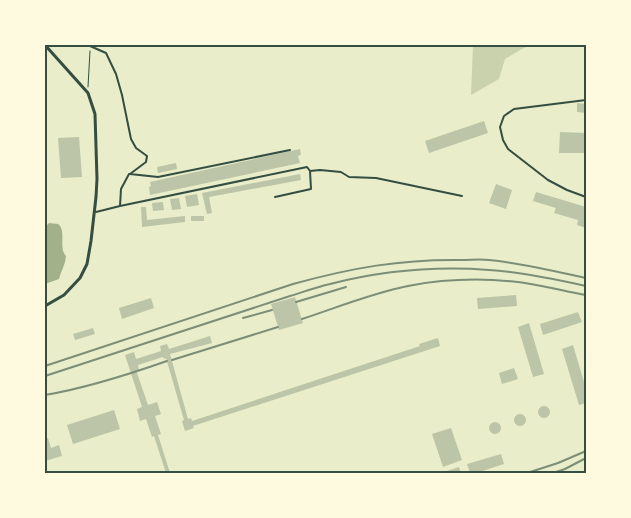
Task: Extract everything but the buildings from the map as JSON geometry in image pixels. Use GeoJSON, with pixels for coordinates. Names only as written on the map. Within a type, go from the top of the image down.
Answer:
{"type":"FeatureCollection","features":[{"type":"Feature","properties":{"kind":"street"},"geometry":{"type":"LineString","coordinates":[[45,45],[88,93],[95,114],[96,128],[96,198],[87,264],[80,278],[64,295],[45,306]]}},
{"type":"Feature","properties":{"kind":"lane"},"geometry":{"type":"LineString","coordinates":[[90,46],[106,53],[116,74],[122,95],[130,139],[136,148],[147,156],[146,162],[130,174],[121,189],[120,206]]}},
{"type":"Feature","properties":{"kind":"lane"},"geometry":{"type":"LineString","coordinates":[[586,100],[514,109],[504,116],[500,127],[503,140],[508,149],[548,180],[586,197]]}},
{"type":"Feature","properties":{"kind":"lane"},"geometry":{"type":"LineString","coordinates":[[130,174],[158,177],[290,150]]}},
{"type":"Feature","properties":{"kind":"lane"},"geometry":{"type":"LineString","coordinates":[[94,213],[307,167],[310,171],[311,189],[275,196]]}},
{"type":"Feature","properties":{"kind":"lane"},"geometry":{"type":"LineString","coordinates":[[310,171],[341,172],[349,177],[376,178],[462,196]]}},
{"type":"Feature","properties":{"kind":"path"},"geometry":{"type":"LineString","coordinates":[[88,93],[90,46]]}},
{"type":"Feature","properties":{"kind":"shaded area"},"geometry":{"type":"Polygon","coordinates":[[[473,45],[529,45],[505,59],[499,79],[471,95],[473,45]]]}},
{"type":"Feature","properties":{"kind":"shaded area"},"geometry":{"type":"Polygon","coordinates":[[[49,223],[58,224],[61,227],[63,248],[66,256],[59,279],[45,284],[45,227],[49,223]]]}},
{"type":"Feature","properties":{"kind":"railway"},"geometry":{"type":"LineString","coordinates":[[45,366],[293,284],[335,273],[376,266],[418,261],[486,260],[525,265],[586,278]]}},
{"type":"Feature","properties":{"kind":"railway"},"geometry":{"type":"LineString","coordinates":[[45,376],[310,290],[369,276],[429,269],[469,269],[525,274],[586,286]]}},
{"type":"Feature","properties":{"kind":"railway"},"geometry":{"type":"LineString","coordinates":[[302,319],[395,289],[449,281],[491,280],[518,282],[586,295]]}},
{"type":"Feature","properties":{"kind":"railway"},"geometry":{"type":"LineString","coordinates":[[296,302],[346,287]]}},
{"type":"Feature","properties":{"kind":"railway"},"geometry":{"type":"LineString","coordinates":[[243,318],[272,310]]}},
{"type":"Feature","properties":{"kind":"railway"},"geometry":{"type":"LineString","coordinates":[[172,360],[278,327]]}},
{"type":"Feature","properties":{"kind":"railway"},"geometry":{"type":"LineString","coordinates":[[45,395],[107,381],[167,361]]}},
{"type":"Feature","properties":{"kind":"railway"},"geometry":{"type":"LineString","coordinates":[[527,473],[586,451]]}},
{"type":"Feature","properties":{"kind":"railway"},"geometry":{"type":"LineString","coordinates":[[553,473],[586,458]]}}]}
